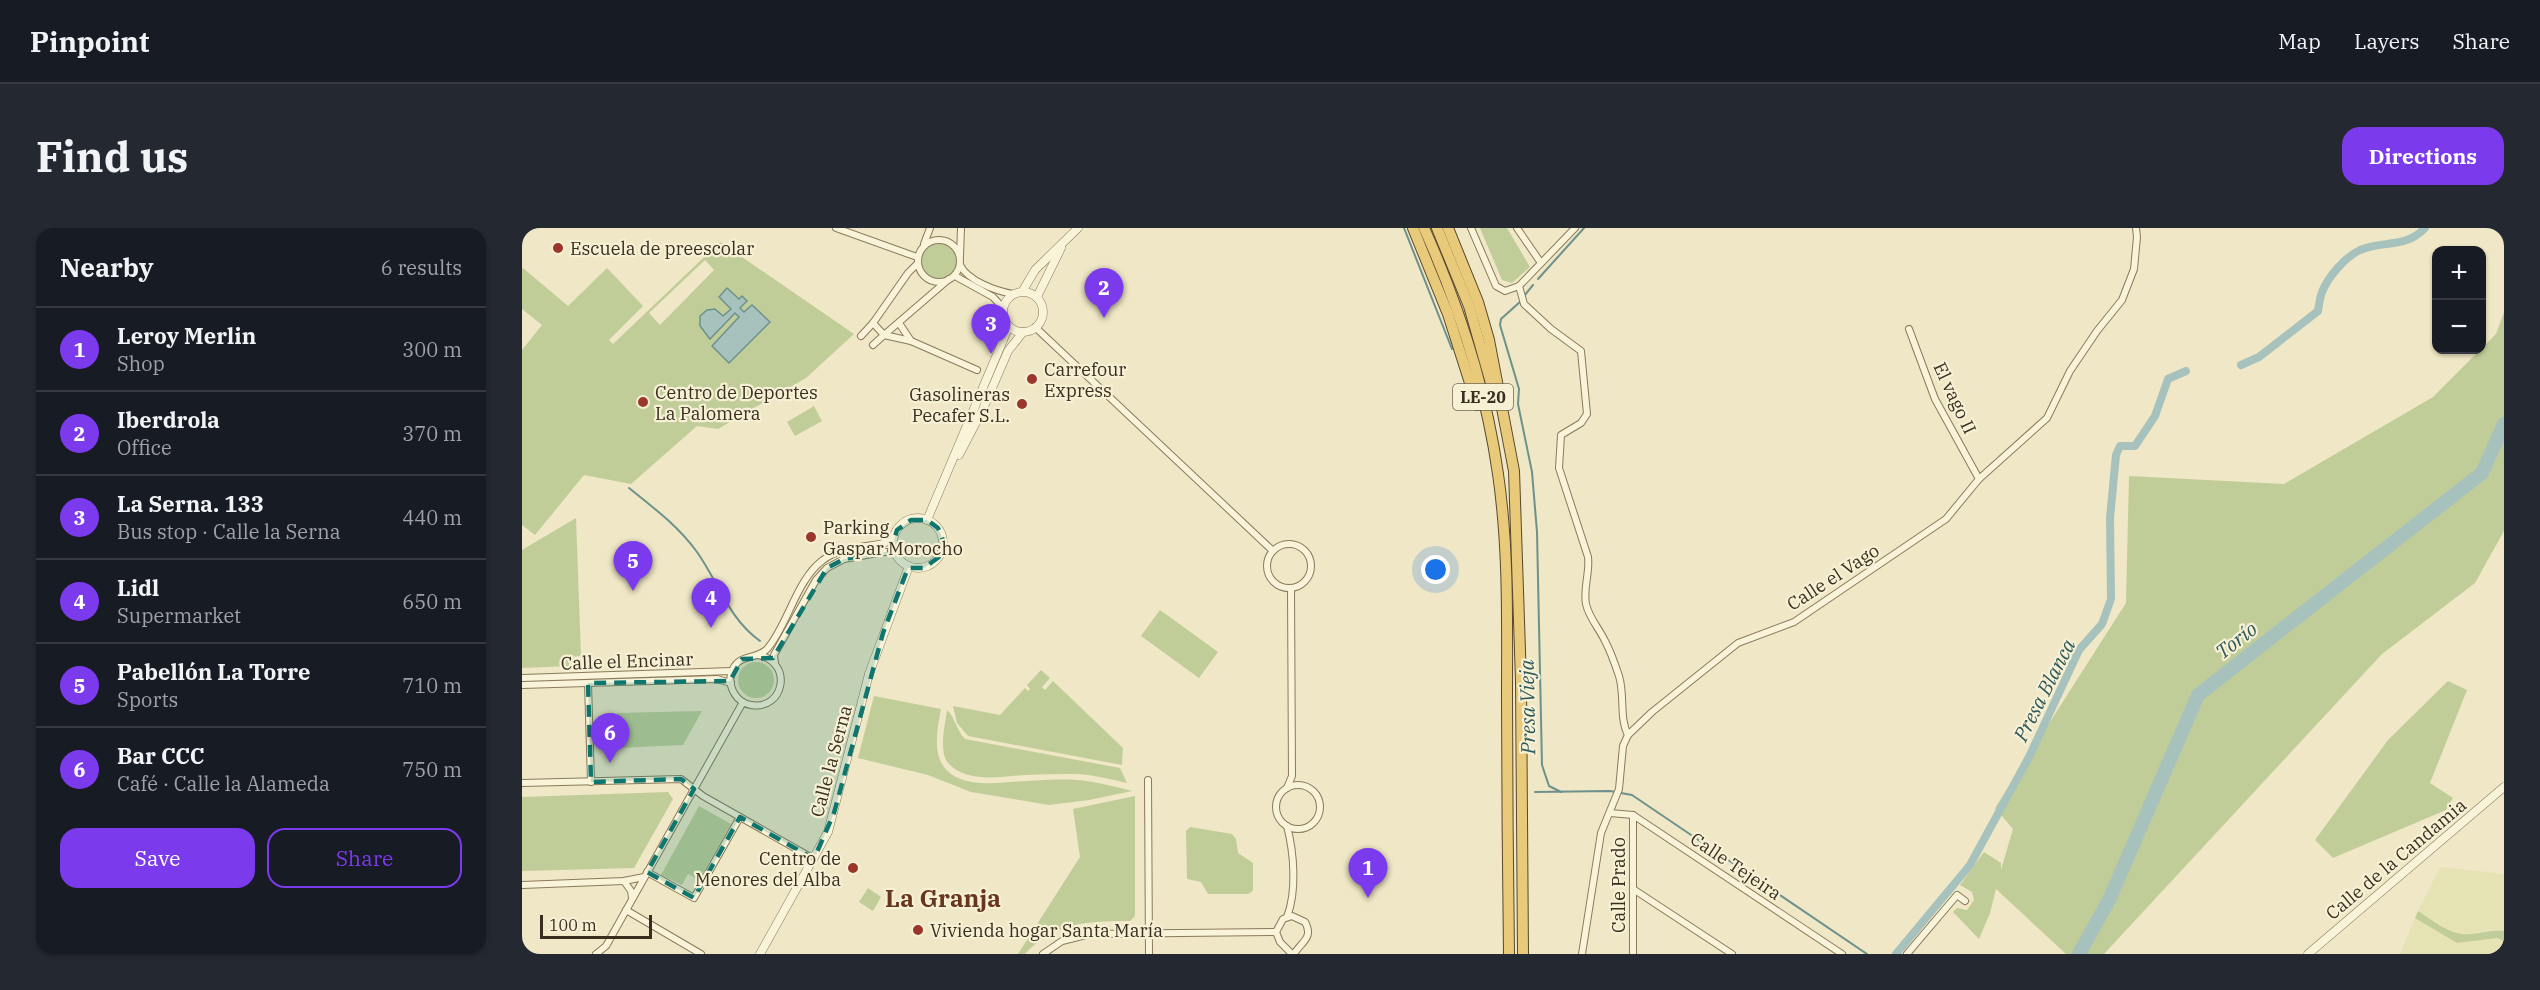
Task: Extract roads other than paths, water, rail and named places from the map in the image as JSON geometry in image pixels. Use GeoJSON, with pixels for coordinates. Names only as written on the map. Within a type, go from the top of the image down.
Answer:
{"type":"FeatureCollection","features":[{"type":"Feature","properties":{"kind":"highway"},"geometry":{"type":"LineString","coordinates":[[1413,228],[1432,270],[1472,384],[1495,490],[1506,573]]}},
{"type":"Feature","properties":{"kind":"highway","name":"LE-20"},"geometry":{"type":"LineString","coordinates":[[1424,228],[1458,310],[1482,392],[1498,472],[1506,573],[1509,954]]}},
{"type":"Feature","properties":{"kind":"highway","name":"LE-20"},"geometry":{"type":"LineString","coordinates":[[1437,228],[1469,306],[1491,380],[1509,471],[1516,523],[1521,670],[1523,954]]}},
{"type":"Feature","properties":{"kind":"highway"},"geometry":{"type":"LineString","coordinates":[[1448,228],[1478,302],[1498,378],[1514,471],[1516,523]]}},
{"type":"Feature","properties":{"kind":"street"},"geometry":{"type":"LineString","coordinates":[[836,228],[917,261],[924,276],[929,280],[936,282],[952,278],[993,297],[1003,308],[1004,318],[1009,326],[1023,332]]}},
{"type":"Feature","properties":{"kind":"street"},"geometry":{"type":"LineString","coordinates":[[861,336],[873,323],[917,261],[930,228]]}},
{"type":"Feature","properties":{"kind":"street"},"geometry":{"type":"LineString","coordinates":[[873,345],[952,278],[960,262],[961,228]]}},
{"type":"Feature","properties":{"kind":"street"},"geometry":{"type":"LineString","coordinates":[[924,245],[936,239],[950,243],[955,247],[963,271],[1000,292],[1013,294],[1022,291],[1035,270],[1078,228]]}},
{"type":"Feature","properties":{"kind":"street"},"geometry":{"type":"LineString","coordinates":[[1470,228],[1496,286],[1505,291],[1519,286],[1575,228]]}},
{"type":"Feature","properties":{"kind":"street"},"geometry":{"type":"LineString","coordinates":[[1517,228],[1541,262]]}},
{"type":"Feature","properties":{"kind":"street","name":"Calle el Vago"},"geometry":{"type":"LineString","coordinates":[[1628,735],[1652,712],[1738,643],[1794,622],[1946,519],[1979,479],[2047,418],[2070,370],[2122,300],[2134,269],[2136,228]]}},
{"type":"Feature","properties":{"kind":"street"},"geometry":{"type":"LineString","coordinates":[[1037,297],[1065,241]]}},
{"type":"Feature","properties":{"kind":"street"},"geometry":{"type":"LineString","coordinates":[[1519,286],[1522,300],[1551,329],[1581,351],[1584,362],[1587,414],[1581,423],[1561,435],[1558,468],[1588,557],[1590,570],[1586,601],[1589,614],[1605,641],[1619,678],[1624,701],[1624,727],[1628,735],[1623,746],[1617,793],[1601,833],[1582,954]]}},
{"type":"Feature","properties":{"kind":"street"},"geometry":{"type":"LineString","coordinates":[[945,480],[983,409],[1008,351],[1023,332],[1035,327],[1043,316],[1043,309],[1037,297],[1022,291]]}},
{"type":"Feature","properties":{"kind":"street"},"geometry":{"type":"LineString","coordinates":[[1003,308],[1013,294]]}},
{"type":"Feature","properties":{"kind":"street"},"geometry":{"type":"LineString","coordinates":[[873,323],[884,335],[910,341],[977,370]]}},
{"type":"Feature","properties":{"kind":"street"},"geometry":{"type":"LineString","coordinates":[[899,323],[910,341]]}},
{"type":"Feature","properties":{"kind":"street"},"geometry":{"type":"LineString","coordinates":[[927,520],[1009,326]]}},
{"type":"Feature","properties":{"kind":"street"},"geometry":{"type":"LineString","coordinates":[[1035,327],[1273,551]]}},
{"type":"Feature","properties":{"kind":"street","name":"El vago II"},"geometry":{"type":"LineString","coordinates":[[1909,328],[1935,399],[1979,479]]}},
{"type":"Feature","properties":{"kind":"street"},"geometry":{"type":"LineString","coordinates":[[917,519],[927,520],[934,524],[941,534],[943,545],[939,557],[924,568],[909,566],[901,561],[895,552],[893,542],[897,530],[906,522],[917,519]]}},
{"type":"Feature","properties":{"kind":"street"},"geometry":{"type":"LineString","coordinates":[[758,655],[768,658],[775,664],[781,675],[781,684],[774,699],[759,706],[743,702],[735,694],[731,683],[732,671],[742,659],[766,651],[811,573],[823,560],[845,551],[893,542]]}},
{"type":"Feature","properties":{"kind":"street"},"geometry":{"type":"LineString","coordinates":[[1292,543],[1305,550],[1312,563],[1309,577],[1304,583],[1291,588],[1278,585],[1269,575],[1267,562],[1278,546],[1292,543]]}},
{"type":"Feature","properties":{"kind":"street"},"geometry":{"type":"LineString","coordinates":[[775,664],[774,655],[818,576],[833,564],[844,559],[895,552]]}},
{"type":"Feature","properties":{"kind":"street","name":"Calle la Serna"},"geometry":{"type":"LineString","coordinates":[[760,954],[814,859],[831,822],[869,674],[909,566]]}},
{"type":"Feature","properties":{"kind":"street"},"geometry":{"type":"LineString","coordinates":[[1291,588],[1292,776],[1287,788],[1278,797],[1276,810],[1282,822],[1287,826],[1301,829]]}},
{"type":"Feature","properties":{"kind":"street","name":"Calle el Encinar"},"geometry":{"type":"LineString","coordinates":[[522,678],[732,671]]}},
{"type":"Feature","properties":{"kind":"street","name":"Calle el Encinar"},"geometry":{"type":"LineString","coordinates":[[522,685],[717,680],[731,683]]}},
{"type":"Feature","properties":{"kind":"street"},"geometry":{"type":"LineString","coordinates":[[588,683],[591,782]]}},
{"type":"Feature","properties":{"kind":"street"},"geometry":{"type":"LineString","coordinates":[[596,954],[606,946],[743,702]]}},
{"type":"Feature","properties":{"kind":"street"},"geometry":{"type":"LineString","coordinates":[[1292,776],[1300,785],[1317,796],[1319,810],[1313,822],[1301,829],[1292,843]]}},
{"type":"Feature","properties":{"kind":"street"},"geometry":{"type":"LineString","coordinates":[[522,783],[681,779],[740,817],[814,859]]}},
{"type":"Feature","properties":{"kind":"street"},"geometry":{"type":"LineString","coordinates":[[1148,780],[1149,954]]}},
{"type":"Feature","properties":{"kind":"street"},"geometry":{"type":"LineString","coordinates":[[1287,788],[1300,785]]}},
{"type":"Feature","properties":{"kind":"street","name":"Calle de la Candamia"},"geometry":{"type":"LineString","coordinates":[[2308,954],[2504,788]]}},
{"type":"Feature","properties":{"kind":"street","name":"Calle Tejeira"},"geometry":{"type":"LineString","coordinates":[[1610,813],[1633,815],[1842,954]]}},
{"type":"Feature","properties":{"kind":"street","name":"Calle Prado"},"geometry":{"type":"LineString","coordinates":[[1633,815],[1633,954]]}},
{"type":"Feature","properties":{"kind":"street"},"geometry":{"type":"LineString","coordinates":[[522,885],[624,881],[646,875],[694,898],[740,817]]}},
{"type":"Feature","properties":{"kind":"street"},"geometry":{"type":"LineString","coordinates":[[1287,826],[1292,843],[1292,903],[1297,917]]}},
{"type":"Feature","properties":{"kind":"street"},"geometry":{"type":"LineString","coordinates":[[624,881],[631,891],[632,898]]}},
{"type":"Feature","properties":{"kind":"street"},"geometry":{"type":"LineString","coordinates":[[1633,889],[1732,954]]}},
{"type":"Feature","properties":{"kind":"street"},"geometry":{"type":"LineString","coordinates":[[1907,954],[1957,895],[1965,901]]}},
{"type":"Feature","properties":{"kind":"street"},"geometry":{"type":"LineString","coordinates":[[1287,917],[1297,917],[1305,922],[1309,932],[1306,941],[1293,954],[1280,942],[1276,932],[1280,923],[1287,917],[1292,903]]}},
{"type":"Feature","properties":{"kind":"street"},"geometry":{"type":"LineString","coordinates":[[626,910],[701,954]]}},
{"type":"Feature","properties":{"kind":"street"},"geometry":{"type":"LineString","coordinates":[[1042,954],[1062,941],[1090,934],[1276,932]]}},
{"type":"Feature","properties":{"kind":"street"},"geometry":{"type":"LineString","coordinates":[[606,946],[607,954]]}},
{"type":"Feature","properties":{"kind":"street"},"geometry":{"type":"LineString","coordinates":[[1288,948],[1298,947]]}},
{"type":"Feature","properties":{"kind":"water"},"geometry":{"type":"Polygon","coordinates":[[[727,288],[739,299],[742,296],[747,301],[740,308],[744,312],[752,305],[770,322],[729,363],[712,346],[739,317],[735,313],[710,339],[700,326],[700,316],[707,310],[715,309],[723,316],[731,309],[719,297],[727,288]]]}},
{"type":"Feature","properties":{"kind":"waterway","name":"Presa Vieja"},"geometry":{"type":"LineString","coordinates":[[1404,228],[1452,349]]}},
{"type":"Feature","properties":{"kind":"waterway"},"geometry":{"type":"LineString","coordinates":[[1538,279],[1584,228]]}},
{"type":"Feature","properties":{"kind":"waterway","name":"Presa Blanca"},"geometry":{"type":"LineString","coordinates":[[2241,365],[2259,357],[2318,311],[2328,280],[2349,257],[2369,247],[2410,239],[2425,228]]}},
{"type":"Feature","properties":{"kind":"waterway"},"geometry":{"type":"LineString","coordinates":[[1524,296],[1533,285]]}},
{"type":"Feature","properties":{"kind":"waterway","name":"Presa Vieja"},"geometry":{"type":"LineString","coordinates":[[1521,301],[1501,319],[1500,325],[1519,389],[1518,404],[1532,472],[1537,532],[1542,765],[1549,786],[1561,792]]}},
{"type":"Feature","properties":{"kind":"waterway","name":"Presa Blanca"},"geometry":{"type":"LineString","coordinates":[[1896,954],[1970,865],[2029,757],[2079,650],[2102,624],[2111,599],[2110,518],[2116,455],[2120,446],[2135,446],[2155,416],[2168,379],[2186,371]]}},
{"type":"Feature","properties":{"kind":"waterway","name":"Torío"},"geometry":{"type":"LineString","coordinates":[[2079,954],[2109,900],[2198,695],[2482,473],[2504,424]]}},
{"type":"Feature","properties":{"kind":"waterway"},"geometry":{"type":"LineString","coordinates":[[629,488],[665,518],[690,543],[732,611],[749,632],[760,641]]}},
{"type":"Feature","properties":{"kind":"waterway","name":"Presa Vieja"},"geometry":{"type":"LineString","coordinates":[[1535,792],[1610,791],[1632,795],[1867,954]]}},
{"type":"Feature","properties":{"kind":"place","name":"Escuela de preescolar"},"geometry":{"type":"Point","coordinates":[558,248]}},
{"type":"Feature","properties":{"kind":"place","name":"Iberdrola"},"geometry":{"type":"Point","coordinates":[1104,318]}},
{"type":"Feature","properties":{"kind":"place","name":"La Serna. 133"},"geometry":{"type":"Point","coordinates":[991,354]}},
{"type":"Feature","properties":{"kind":"place","name":"Carrefour Express"},"geometry":{"type":"Point","coordinates":[1032,379]}},
{"type":"Feature","properties":{"kind":"place","name":"Centro de Deportes La Palomera"},"geometry":{"type":"Point","coordinates":[643,402]}},
{"type":"Feature","properties":{"kind":"place","name":"Gasolineras Pecafer S.L."},"geometry":{"type":"Point","coordinates":[1022,404]}},
{"type":"Feature","properties":{"kind":"place","name":"Parking Gaspar Morocho"},"geometry":{"type":"Point","coordinates":[811,537]}},
{"type":"Feature","properties":{"kind":"place","name":"Pabellón La Torre"},"geometry":{"type":"Point","coordinates":[633,591]}},
{"type":"Feature","properties":{"kind":"place","name":"Lidl"},"geometry":{"type":"Point","coordinates":[711,628]}},
{"type":"Feature","properties":{"kind":"place","name":"Bar CCC"},"geometry":{"type":"Point","coordinates":[610,763]}},
{"type":"Feature","properties":{"kind":"place","name":"Centro de Menores del Alba"},"geometry":{"type":"Point","coordinates":[853,868]}},
{"type":"Feature","properties":{"kind":"place","name":"Leroy Merlin"},"geometry":{"type":"Point","coordinates":[1368,898]}},
{"type":"Feature","properties":{"kind":"place","name":"Vivienda hogar Santa María"},"geometry":{"type":"Point","coordinates":[918,930]}},
{"type":"Feature","properties":{"kind":"district","name":"La Granja"},"geometry":{"type":"Point","coordinates":[943,898]}}]}
